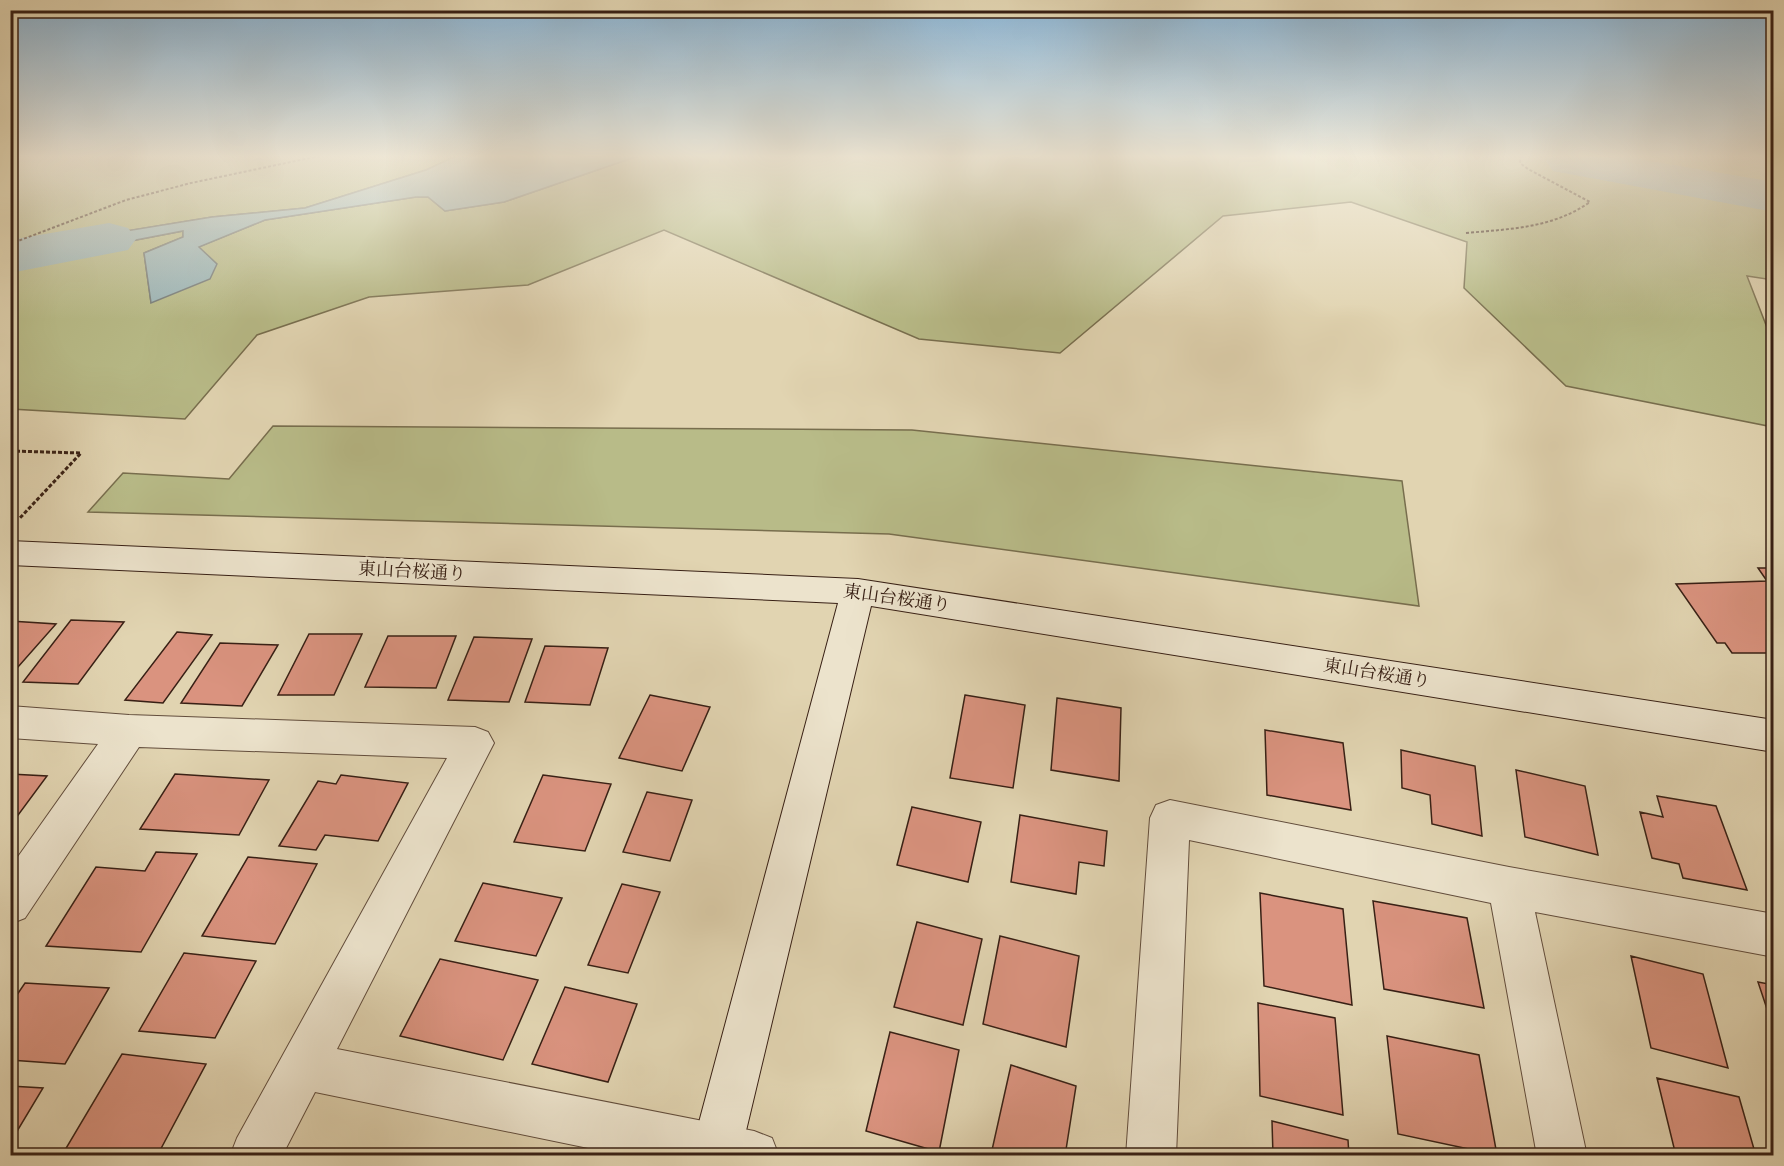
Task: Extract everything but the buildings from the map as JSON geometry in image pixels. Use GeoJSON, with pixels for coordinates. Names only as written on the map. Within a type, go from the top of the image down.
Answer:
{"type":"FeatureCollection","features":[{"type":"Feature","properties":{"kind":"street","name":"東山台桜通り"},"geometry":{"type":"LineString","coordinates":[[10,553],[858,591],[1773,736]]}},
{"type":"Feature","properties":{"kind":"street"},"geometry":{"type":"LineString","coordinates":[[303,1066],[729,1153],[858,591]]}},
{"type":"Feature","properties":{"kind":"street"},"geometry":{"type":"LineString","coordinates":[[10,722],[129,731],[474,744],[255,1155]]}},
{"type":"Feature","properties":{"kind":"street"},"geometry":{"type":"LineString","coordinates":[[10,904],[129,731]]}},
{"type":"Feature","properties":{"kind":"street"},"geometry":{"type":"LineString","coordinates":[[1150,1155],[1170,818],[1509,887],[1773,936]]}},
{"type":"Feature","properties":{"kind":"street"},"geometry":{"type":"LineString","coordinates":[[1509,887],[1562,1155]]}},
{"type":"Feature","properties":{"kind":"path"},"geometry":{"type":"LineString","coordinates":[[10,244],[99,210]]}},
{"type":"Feature","properties":{"kind":"path"},"geometry":{"type":"LineString","coordinates":[[1466,233],[1548,223],[1581,210]]}},
{"type":"Feature","properties":{"kind":"path"},"geometry":{"type":"LineString","coordinates":[[10,451],[81,453],[18,520]]}},
{"type":"Feature","properties":{"kind":"green space"},"geometry":{"type":"Polygon","coordinates":[[[10,210],[280,210],[212,217],[108,234],[110,245],[183,231],[183,237],[144,253],[151,302],[198,247],[265,220],[328,210],[1274,210],[1223,216],[1060,353],[919,339],[664,230],[528,285],[369,297],[257,335],[185,419],[11,409],[10,210]]]}},
{"type":"Feature","properties":{"kind":"green space"},"geometry":{"type":"Polygon","coordinates":[[[1375,210],[1773,210],[1773,280],[1747,276],[1773,343],[1773,427],[1566,386],[1464,288],[1467,242],[1375,210]]]}},
{"type":"Feature","properties":{"kind":"green space"},"geometry":{"type":"Polygon","coordinates":[[[273,426],[912,430],[1402,481],[1419,606],[889,534],[88,512],[123,473],[229,479],[273,426]]]}},
{"type":"Feature","properties":{"kind":"water"},"geometry":{"type":"Polygon","coordinates":[[[280,210],[328,210],[265,220],[199,247],[217,264],[210,279],[151,303],[144,253],[183,237],[183,231],[110,245],[107,234],[212,217],[280,210]]]}},
{"type":"Feature","properties":{"kind":"waterway"},"geometry":{"type":"LineString","coordinates":[[10,257],[109,239]]}}]}
